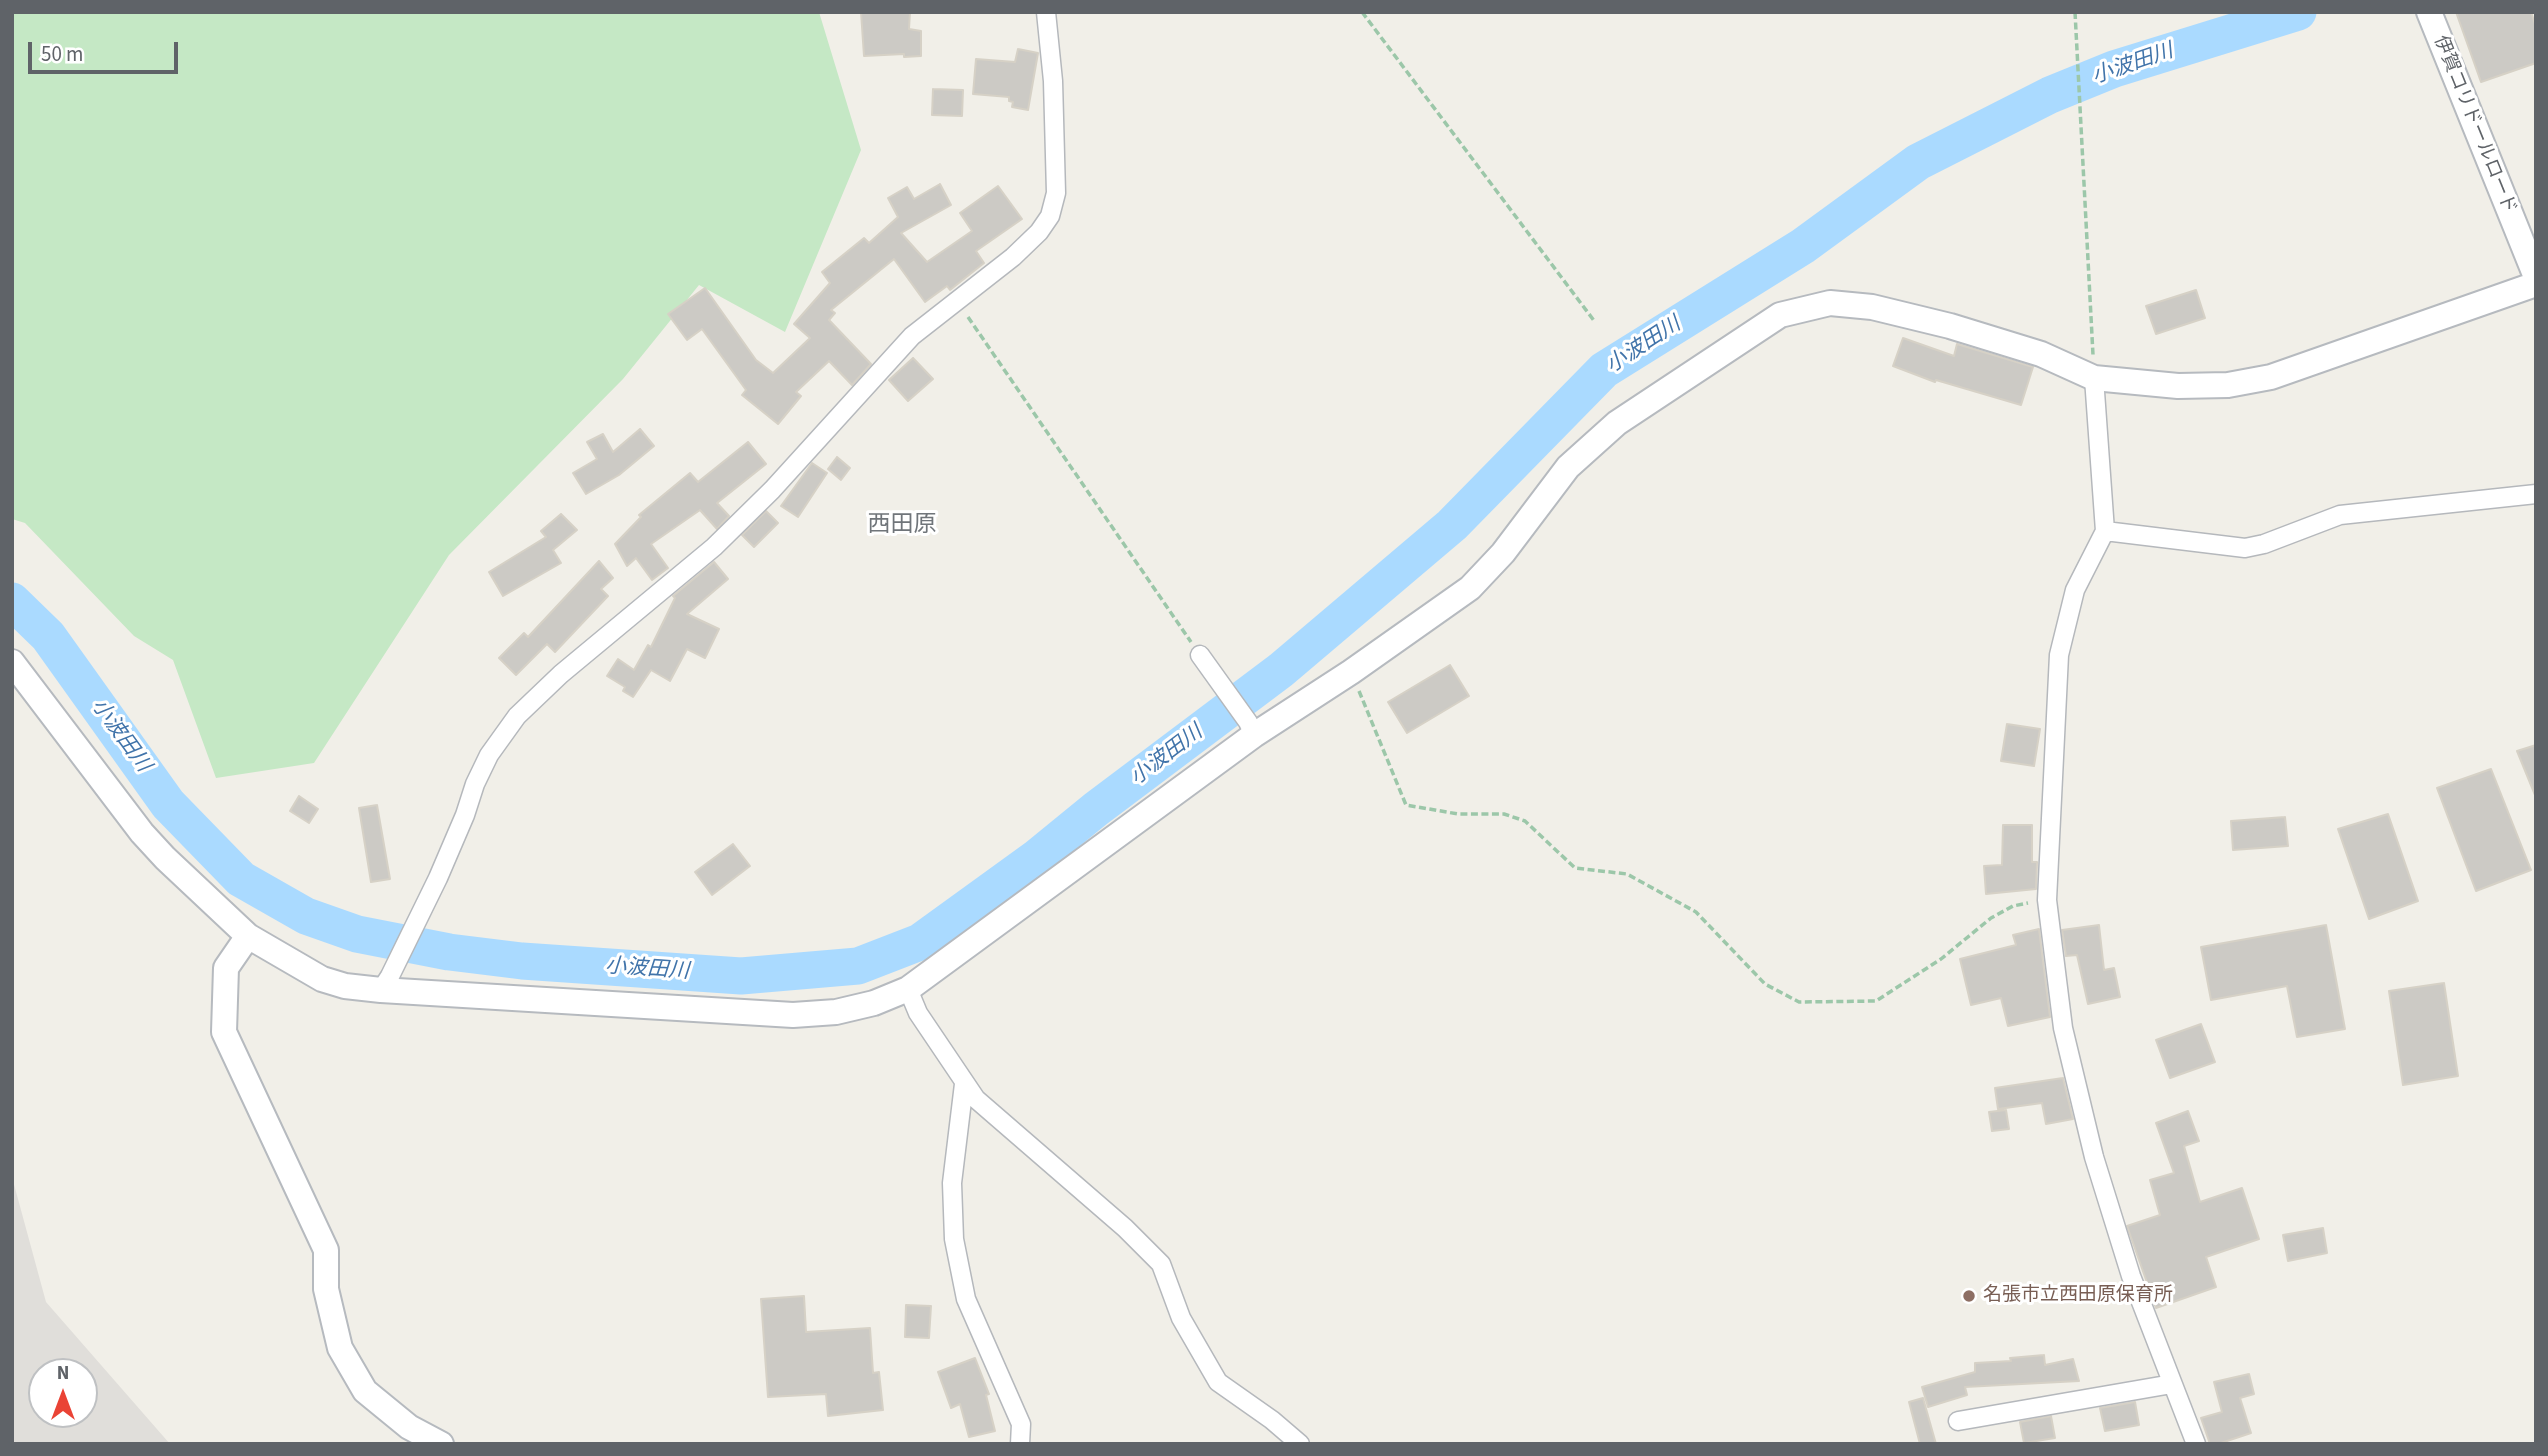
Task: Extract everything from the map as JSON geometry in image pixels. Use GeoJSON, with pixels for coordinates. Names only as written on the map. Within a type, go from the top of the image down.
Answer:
{"type":"FeatureCollection","features":[{"type":"Feature","properties":{"kind":"street"},"geometry":{"type":"LineString","coordinates":[[386,983],[453,845],[475,784],[489,755],[517,716],[561,674],[714,547],[772,490],[912,336],[1027,246],[1050,216],[1056,193],[1053,81],[1046,12]]}},
{"type":"Feature","properties":{"kind":"street","name":"伊賀コリドールロード"},"geometry":{"type":"LineString","coordinates":[[2429,12],[2536,277]]}},
{"type":"Feature","properties":{"kind":"street"},"geometry":{"type":"LineString","coordinates":[[12,662],[142,833],[173,867],[248,936],[322,979],[345,986],[386,983],[793,1015],[816,1014],[854,1008],[908,989],[1251,729],[1351,672],[1470,588],[1503,554],[1568,467],[1617,423],[1780,315],[1830,303],[1872,307],[1950,326],[2041,354],[2094,378],[2178,386],[2228,385],[2271,377],[2536,284]]}},
{"type":"Feature","properties":{"kind":"street"},"geometry":{"type":"LineString","coordinates":[[2094,378],[2105,531],[2075,590],[2059,656],[2047,900],[2063,1028],[2094,1157],[2131,1276],[2196,1444]]}},
{"type":"Feature","properties":{"kind":"street"},"geometry":{"type":"LineString","coordinates":[[2105,531],[2245,548],[2263,544],[2340,515],[2536,494]]}},
{"type":"Feature","properties":{"kind":"street"},"geometry":{"type":"LineString","coordinates":[[1200,656],[1251,729]]}},
{"type":"Feature","properties":{"kind":"street"},"geometry":{"type":"LineString","coordinates":[[248,936],[226,968],[223,1031],[326,1250],[326,1289],[340,1348],[365,1391],[409,1426],[441,1444]]}},
{"type":"Feature","properties":{"kind":"street"},"geometry":{"type":"LineString","coordinates":[[908,989],[918,1013],[976,1099],[1125,1228],[1161,1264],[1181,1318],[1218,1382],[1272,1420],[1300,1444]]}},
{"type":"Feature","properties":{"kind":"street"},"geometry":{"type":"LineString","coordinates":[[964,1084],[953,1174],[954,1239],[966,1299],[1021,1424],[1020,1444]]}},
{"type":"Feature","properties":{"kind":"street"},"geometry":{"type":"LineString","coordinates":[[1958,1420],[2172,1384]]}},
{"type":"Feature","properties":{"kind":"path"},"geometry":{"type":"LineString","coordinates":[[1362,12],[1595,322]]}},
{"type":"Feature","properties":{"kind":"path"},"geometry":{"type":"LineString","coordinates":[[2075,12],[2094,378]]}},
{"type":"Feature","properties":{"kind":"path"},"geometry":{"type":"LineString","coordinates":[[957,300],[1200,656]]}},
{"type":"Feature","properties":{"kind":"path"},"geometry":{"type":"LineString","coordinates":[[1351,672],[1406,805],[1458,814],[1504,814],[1525,821],[1575,868],[1627,874],[1696,912],[1765,984],[1799,1002],[1876,1001],[1941,959],[1991,918],[2013,906],[2047,900]]}},
{"type":"Feature","properties":{"kind":"shaded area"},"geometry":{"type":"Polygon","coordinates":[[[12,1177],[46,1302],[95,1358],[28,1358],[28,1428],[98,1428],[98,1362],[170,1444],[12,1444],[12,1177]]]}},
{"type":"Feature","properties":{"kind":"green space"},"geometry":{"type":"Polygon","coordinates":[[[12,12],[819,12],[861,150],[785,332],[699,285],[623,379],[449,555],[314,763],[216,778],[173,660],[134,636],[25,523],[12,519],[12,12]]]}},
{"type":"Feature","properties":{"kind":"building"},"geometry":{"type":"Polygon","coordinates":[[[861,12],[910,12],[909,29],[921,31],[921,56],[864,56],[861,12]]]}},
{"type":"Feature","properties":{"kind":"building"},"geometry":{"type":"Polygon","coordinates":[[[2456,12],[2531,12],[2536,27],[2536,63],[2481,82],[2456,12]]]}},
{"type":"Feature","properties":{"kind":"building"},"geometry":{"type":"Polygon","coordinates":[[[1018,49],[1038,53],[1028,110],[1012,107],[1013,102],[1009,101],[1009,97],[973,94],[976,59],[1015,62],[1018,49]]]}},
{"type":"Feature","properties":{"kind":"building"},"geometry":{"type":"Polygon","coordinates":[[[933,89],[963,90],[962,116],[932,115],[933,89]]]}},
{"type":"Feature","properties":{"kind":"building"},"geometry":{"type":"Polygon","coordinates":[[[940,184],[951,205],[901,233],[927,262],[972,231],[960,213],[998,186],[1022,219],[976,251],[984,263],[950,290],[947,286],[925,302],[894,259],[831,310],[835,313],[829,320],[871,364],[852,385],[829,361],[796,392],[801,396],[778,424],[742,395],[746,390],[702,329],[687,340],[668,314],[705,288],[756,360],[773,373],[810,338],[794,324],[830,283],[822,272],[864,238],[869,243],[898,217],[888,198],[907,187],[914,199],[940,184]]]}},
{"type":"Feature","properties":{"kind":"building"},"geometry":{"type":"Polygon","coordinates":[[[2196,290],[2205,318],[2156,334],[2146,306],[2196,290]]]}},
{"type":"Feature","properties":{"kind":"building"},"geometry":{"type":"Polygon","coordinates":[[[1903,338],[1954,356],[1957,344],[2033,367],[2021,405],[1936,380],[1935,382],[1893,366],[1903,338]]]}},
{"type":"Feature","properties":{"kind":"building"},"geometry":{"type":"Polygon","coordinates":[[[913,358],[933,379],[908,401],[889,380],[913,358]]]}},
{"type":"Feature","properties":{"kind":"building"},"geometry":{"type":"Polygon","coordinates":[[[640,429],[654,446],[619,475],[586,494],[573,473],[597,459],[587,442],[603,434],[613,452],[640,429]]]}},
{"type":"Feature","properties":{"kind":"building"},"geometry":{"type":"Polygon","coordinates":[[[748,442],[766,464],[717,503],[729,516],[717,529],[700,510],[651,544],[668,568],[652,580],[636,558],[627,566],[615,544],[641,517],[639,515],[690,473],[698,482],[748,442]]]}},
{"type":"Feature","properties":{"kind":"building"},"geometry":{"type":"Polygon","coordinates":[[[837,457],[850,468],[841,480],[828,469],[837,457]]]}},
{"type":"Feature","properties":{"kind":"building"},"geometry":{"type":"Polygon","coordinates":[[[812,463],[827,473],[798,517],[781,506],[812,463]]]}},
{"type":"Feature","properties":{"kind":"building"},"geometry":{"type":"Polygon","coordinates":[[[766,511],[778,523],[754,547],[742,535],[766,511]]]}},
{"type":"Feature","properties":{"kind":"building"},"geometry":{"type":"Polygon","coordinates":[[[561,514],[577,530],[553,550],[561,563],[503,596],[489,572],[546,537],[541,531],[561,514]]]}},
{"type":"Feature","properties":{"kind":"building"},"geometry":{"type":"Polygon","coordinates":[[[599,561],[613,578],[601,589],[608,596],[555,652],[547,644],[516,675],[499,658],[524,633],[528,637],[599,561]]]}},
{"type":"Feature","properties":{"kind":"building"},"geometry":{"type":"Polygon","coordinates":[[[714,562],[728,579],[687,614],[719,629],[705,658],[687,649],[670,681],[651,670],[633,697],[623,691],[625,687],[607,676],[618,659],[634,670],[648,645],[651,647],[675,598],[673,596],[714,562]]]}},
{"type":"Feature","properties":{"kind":"building"},"geometry":{"type":"Polygon","coordinates":[[[1450,665],[1469,696],[1407,733],[1388,702],[1450,665]]]}},
{"type":"Feature","properties":{"kind":"building"},"geometry":{"type":"Polygon","coordinates":[[[2007,724],[2040,729],[2034,766],[2001,761],[2007,724]]]}},
{"type":"Feature","properties":{"kind":"building"},"geometry":{"type":"Polygon","coordinates":[[[2536,745],[2536,795],[2535,795],[2517,751],[2536,745]]]}},
{"type":"Feature","properties":{"kind":"building"},"geometry":{"type":"Polygon","coordinates":[[[2491,769],[2531,870],[2476,891],[2437,788],[2491,769]]]}},
{"type":"Feature","properties":{"kind":"building"},"geometry":{"type":"Polygon","coordinates":[[[299,796],[318,809],[309,823],[290,811],[299,796]]]}},
{"type":"Feature","properties":{"kind":"building"},"geometry":{"type":"Polygon","coordinates":[[[377,805],[390,879],[371,882],[359,808],[377,805]]]}},
{"type":"Feature","properties":{"kind":"building"},"geometry":{"type":"Polygon","coordinates":[[[2388,814],[2418,901],[2369,919],[2338,829],[2388,814]]]}},
{"type":"Feature","properties":{"kind":"building"},"geometry":{"type":"Polygon","coordinates":[[[2285,817],[2288,846],[2233,850],[2231,821],[2285,817]]]}},
{"type":"Feature","properties":{"kind":"building"},"geometry":{"type":"Polygon","coordinates":[[[2003,825],[2032,825],[2032,862],[2037,862],[2036,889],[1986,894],[1984,866],[2002,865],[2003,825]]]}},
{"type":"Feature","properties":{"kind":"building"},"geometry":{"type":"Polygon","coordinates":[[[733,844],[750,866],[712,895],[695,872],[733,844]]]}},
{"type":"Feature","properties":{"kind":"building"},"geometry":{"type":"Polygon","coordinates":[[[2099,925],[2104,970],[2114,968],[2120,997],[2088,1004],[2077,955],[2066,956],[2062,930],[2099,925]]]}},
{"type":"Feature","properties":{"kind":"building"},"geometry":{"type":"Polygon","coordinates":[[[2326,925],[2345,1029],[2297,1037],[2287,986],[2211,1000],[2201,947],[2326,925]]]}},
{"type":"Feature","properties":{"kind":"building"},"geometry":{"type":"Polygon","coordinates":[[[2039,929],[2050,1017],[2008,1026],[2001,998],[1971,1005],[1960,959],[2016,945],[2013,935],[2039,929]]]}},
{"type":"Feature","properties":{"kind":"building"},"geometry":{"type":"Polygon","coordinates":[[[2444,983],[2458,1076],[2403,1085],[2389,991],[2444,983]]]}},
{"type":"Feature","properties":{"kind":"building"},"geometry":{"type":"Polygon","coordinates":[[[2201,1024],[2215,1062],[2170,1078],[2156,1040],[2201,1024]]]}},
{"type":"Feature","properties":{"kind":"building"},"geometry":{"type":"Polygon","coordinates":[[[2063,1078],[2073,1119],[2046,1124],[2042,1103],[1998,1109],[1995,1088],[2063,1078]]]}},
{"type":"Feature","properties":{"kind":"building"},"geometry":{"type":"Polygon","coordinates":[[[2006,1110],[2009,1129],[1992,1131],[1989,1112],[2006,1110]]]}},
{"type":"Feature","properties":{"kind":"building"},"geometry":{"type":"Polygon","coordinates":[[[2188,1111],[2199,1141],[2184,1146],[2200,1202],[2242,1188],[2259,1239],[2206,1257],[2216,1287],[2156,1308],[2127,1226],[2160,1215],[2150,1180],[2174,1173],[2156,1123],[2188,1111]]]}},
{"type":"Feature","properties":{"kind":"building"},"geometry":{"type":"Polygon","coordinates":[[[2323,1228],[2327,1253],[2288,1261],[2283,1235],[2323,1228]]]}},
{"type":"Feature","properties":{"kind":"building"},"geometry":{"type":"Polygon","coordinates":[[[804,1296],[806,1332],[870,1328],[873,1373],[879,1372],[883,1410],[828,1416],[826,1394],[768,1397],[761,1299],[804,1296]]]}},
{"type":"Feature","properties":{"kind":"building"},"geometry":{"type":"Polygon","coordinates":[[[906,1305],[931,1306],[929,1338],[905,1337],[906,1305]]]}},
{"type":"Feature","properties":{"kind":"building"},"geometry":{"type":"Polygon","coordinates":[[[2044,1355],[2045,1365],[2073,1359],[2079,1381],[1965,1387],[1967,1395],[1928,1407],[1922,1387],[1975,1372],[1975,1363],[2011,1361],[2010,1358],[2044,1355]]]}},
{"type":"Feature","properties":{"kind":"building"},"geometry":{"type":"Polygon","coordinates":[[[975,1358],[989,1394],[986,1395],[995,1431],[969,1437],[960,1404],[951,1408],[938,1372],[975,1358]]]}},
{"type":"Feature","properties":{"kind":"building"},"geometry":{"type":"Polygon","coordinates":[[[2249,1374],[2254,1394],[2240,1398],[2251,1433],[2210,1444],[2201,1418],[2222,1412],[2214,1382],[2249,1374]]]}},
{"type":"Feature","properties":{"kind":"building"},"geometry":{"type":"Polygon","coordinates":[[[1923,1398],[1936,1444],[1920,1444],[1909,1402],[1923,1398]]]}},
{"type":"Feature","properties":{"kind":"building"},"geometry":{"type":"Polygon","coordinates":[[[2135,1402],[2139,1425],[2105,1431],[2100,1408],[2135,1402]]]}},
{"type":"Feature","properties":{"kind":"building"},"geometry":{"type":"Polygon","coordinates":[[[2051,1416],[2055,1438],[2024,1443],[2020,1422],[2051,1416]]]}},
{"type":"Feature","properties":{"kind":"waterway","name":"小波田川"},"geometry":{"type":"LineString","coordinates":[[12,601],[48,636],[168,804],[241,879],[306,916],[357,934],[449,952],[522,961],[741,976],[858,966],[920,942],[1036,858],[1096,809],[1281,670],[1452,525],[1604,370],[1803,246],[1918,162],[2050,95],[2114,69],[2298,12]]}},
{"type":"Feature","properties":{"kind":"place","name":"名張市立西田原保育所"},"geometry":{"type":"Point","coordinates":[1969,1296]}},
{"type":"Feature","properties":{"kind":"district","name":"西田原"},"geometry":{"type":"Point","coordinates":[902,526]}}]}
